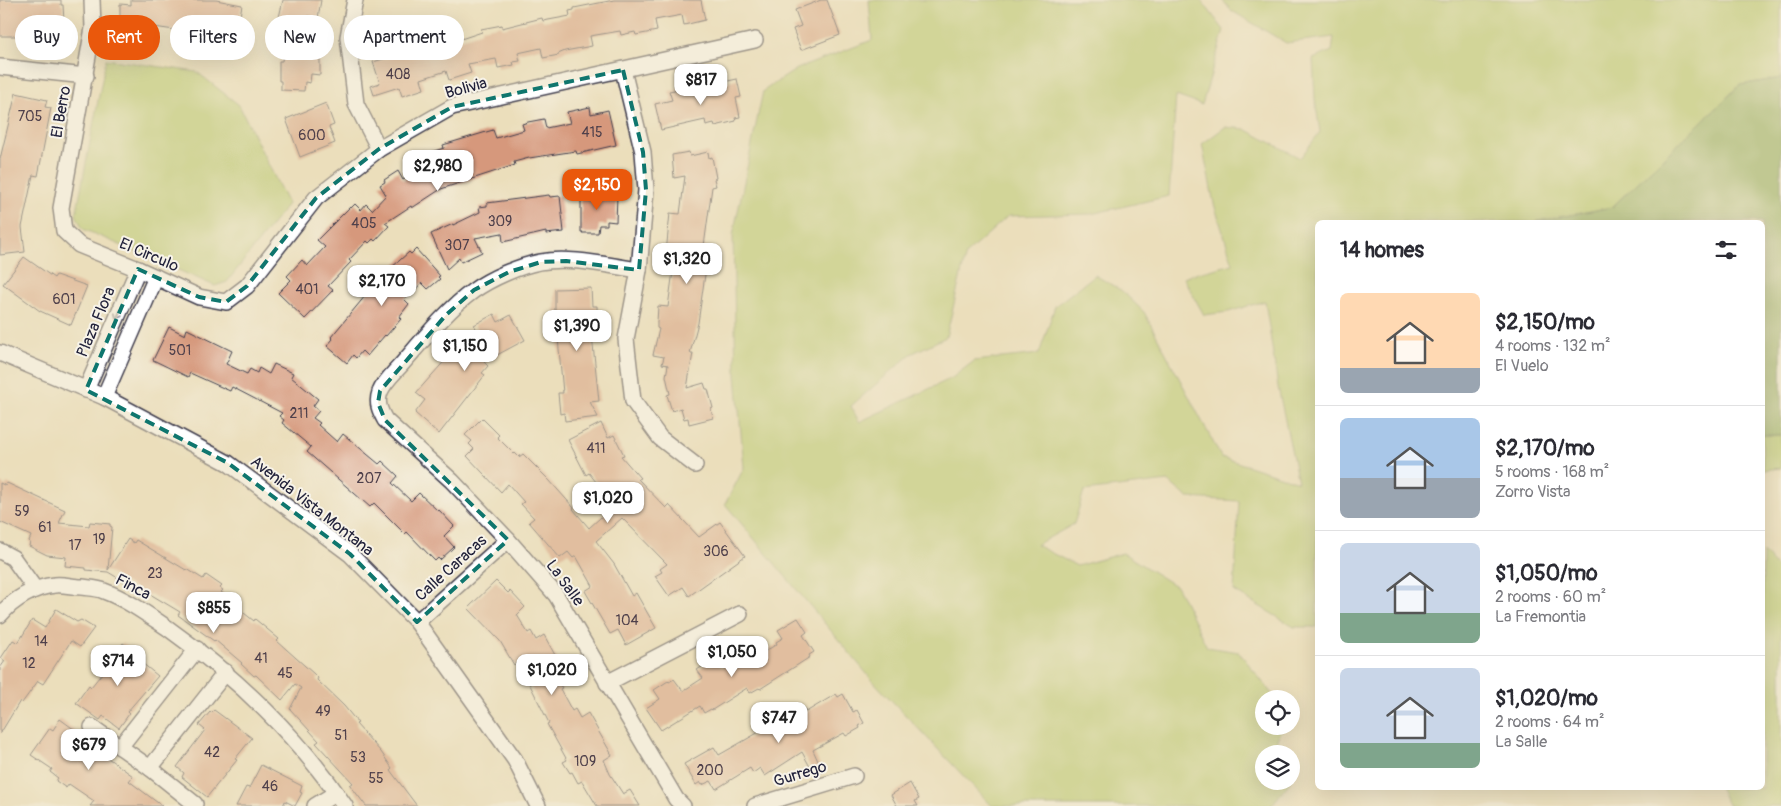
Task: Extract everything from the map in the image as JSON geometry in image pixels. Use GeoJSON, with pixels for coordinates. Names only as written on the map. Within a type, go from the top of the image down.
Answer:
{"type":"FeatureCollection","features":[{"type":"Feature","properties":{"kind":"street","name":"El Berro"},"geometry":{"type":"LineString","coordinates":[[64,231],[61,208],[86,76],[93,28],[92,0]]}},
{"type":"Feature","properties":{"kind":"street"},"geometry":{"type":"LineString","coordinates":[[355,0],[348,37],[356,104],[379,149]]}},
{"type":"Feature","properties":{"kind":"street","name":"Bolivia"},"geometry":{"type":"LineString","coordinates":[[226,302],[247,286],[316,198],[379,149],[452,107],[755,40]]}},
{"type":"Feature","properties":{"kind":"street"},"geometry":{"type":"LineString","coordinates":[[0,67],[86,76]]}},
{"type":"Feature","properties":{"kind":"street"},"geometry":{"type":"LineString","coordinates":[[623,70],[643,152],[646,190],[639,270],[626,340],[633,401],[660,438],[695,465]]}},
{"type":"Feature","properties":{"kind":"street","name":"El Circulo"},"geometry":{"type":"LineString","coordinates":[[64,231],[79,245],[199,297],[226,302]]}},
{"type":"Feature","properties":{"kind":"street","name":"La Salle"},"geometry":{"type":"LineString","coordinates":[[639,270],[566,261],[540,262],[509,272],[474,290],[446,315],[389,379],[380,391],[378,402],[380,412],[385,420],[452,481],[508,540],[556,595],[676,799],[683,806]]}},
{"type":"Feature","properties":{"kind":"street","name":"Plaza Flora"},"geometry":{"type":"LineString","coordinates":[[86,390],[138,269]]}},
{"type":"Feature","properties":{"kind":"street"},"geometry":{"type":"LineString","coordinates":[[104,397],[156,277]]}},
{"type":"Feature","properties":{"kind":"street","name":"Avenida Vista Montana"},"geometry":{"type":"LineString","coordinates":[[0,354],[104,397],[228,463],[350,554],[417,622],[515,760],[538,806]]}},
{"type":"Feature","properties":{"kind":"street","name":"Calle Caracas"},"geometry":{"type":"LineString","coordinates":[[417,622],[508,540]]}},
{"type":"Feature","properties":{"kind":"street"},"geometry":{"type":"LineString","coordinates":[[0,551],[13,558],[35,589],[19,598],[0,615]]}},
{"type":"Feature","properties":{"kind":"street","name":"Finca"},"geometry":{"type":"LineString","coordinates":[[35,589],[56,585],[102,590],[135,606],[197,649],[226,672],[310,758],[345,806]]}},
{"type":"Feature","properties":{"kind":"street"},"geometry":{"type":"LineString","coordinates":[[607,683],[740,614]]}},
{"type":"Feature","properties":{"kind":"street"},"geometry":{"type":"LineString","coordinates":[[120,747],[197,649]]}},
{"type":"Feature","properties":{"kind":"street"},"geometry":{"type":"LineString","coordinates":[[150,768],[226,672]]}},
{"type":"Feature","properties":{"kind":"street"},"geometry":{"type":"LineString","coordinates":[[92,727],[150,768],[195,804]]}},
{"type":"Feature","properties":{"kind":"street","name":"Gurrego"},"geometry":{"type":"LineString","coordinates":[[755,806],[854,776]]}},
{"type":"Feature","properties":{"kind":"street"},"geometry":{"type":"LineString","coordinates":[[315,806],[336,793]]}},
{"type":"Feature","properties":{"kind":"highlighted area"},"geometry":{"type":"Polygon","coordinates":[[[623,70],[643,152],[646,190],[639,270],[566,261],[541,262],[509,272],[474,290],[446,315],[380,391],[378,403],[385,420],[508,540],[417,622],[350,554],[228,463],[86,390],[138,269],[199,297],[226,302],[247,286],[316,198],[379,149],[452,107],[623,70]]]}},
{"type":"Feature","properties":{"kind":"green space"},"geometry":{"type":"Polygon","coordinates":[[[869,0],[1201,0],[1224,30],[1202,105],[1176,96],[1169,196],[1091,214],[1008,216],[966,254],[946,337],[911,354],[851,406],[859,422],[952,378],[974,361],[1039,354],[1055,306],[1095,275],[1122,291],[1144,312],[1221,457],[1298,482],[1278,387],[1265,301],[1228,312],[1204,315],[1183,277],[1233,264],[1214,204],[1202,144],[1225,127],[1245,129],[1300,158],[1320,132],[1315,99],[1313,59],[1332,51],[1334,37],[1286,43],[1232,11],[1222,0],[1781,0],[1781,78],[1740,85],[1612,207],[1544,220],[1315,220],[1315,627],[1294,627],[1234,591],[1239,501],[1188,498],[1168,481],[1084,491],[1074,524],[1036,545],[1077,566],[1123,553],[1177,587],[1207,647],[1239,652],[1269,690],[1255,690],[1255,735],[1279,735],[1275,745],[1255,745],[1255,790],[1284,790],[1271,806],[992,806],[872,680],[725,504],[744,468],[736,375],[733,235],[763,91],[797,69],[872,40],[869,0]]]}},
{"type":"Feature","properties":{"kind":"green space"},"geometry":{"type":"Polygon","coordinates":[[[106,60],[197,72],[239,105],[288,204],[227,282],[215,286],[83,229],[76,215],[106,60]]]}},
{"type":"Feature","properties":{"kind":"green space"},"geometry":{"type":"Polygon","coordinates":[[[1781,78],[1781,435],[1765,435],[1765,220],[1544,220],[1612,207],[1740,85],[1781,78]]]}},
{"type":"Feature","properties":{"kind":"green space"},"geometry":{"type":"Polygon","coordinates":[[[1765,435],[1781,435],[1781,468],[1765,470],[1765,435]]]}},
{"type":"Feature","properties":{"kind":"green space"},"geometry":{"type":"Polygon","coordinates":[[[1765,554],[1781,572],[1781,806],[1729,806],[1720,790],[1765,790],[1765,554]]]}},
{"type":"Feature","properties":{"kind":"building"},"geometry":{"type":"Polygon","coordinates":[[[0,0],[61,0],[64,15],[15,15],[15,36],[0,36],[0,0]]]}},
{"type":"Feature","properties":{"kind":"building"},"geometry":{"type":"Polygon","coordinates":[[[131,0],[216,0],[242,5],[240,15],[170,15],[170,29],[160,28],[160,15],[120,15],[120,4],[131,5],[131,0]]]}},
{"type":"Feature","properties":{"kind":"building"},"geometry":{"type":"Polygon","coordinates":[[[283,0],[321,0],[318,15],[280,15],[283,0]]]}},
{"type":"Feature","properties":{"kind":"building"},"geometry":{"type":"Polygon","coordinates":[[[614,0],[701,0],[705,20],[684,25],[682,15],[655,20],[657,31],[636,35],[635,32],[621,35],[620,31],[590,36],[592,46],[565,51],[559,55],[543,58],[541,48],[518,53],[520,61],[513,62],[514,65],[498,68],[496,59],[468,64],[471,73],[449,80],[446,71],[421,79],[424,89],[402,96],[399,87],[374,95],[371,86],[380,83],[373,62],[380,60],[464,60],[464,38],[482,32],[481,29],[502,25],[502,28],[542,18],[543,21],[570,16],[569,11],[574,10],[574,8],[614,0]]]}},
{"type":"Feature","properties":{"kind":"building"},"geometry":{"type":"Polygon","coordinates":[[[821,0],[827,0],[840,35],[801,50],[793,29],[801,26],[795,10],[821,0]]]}},
{"type":"Feature","properties":{"kind":"building"},"geometry":{"type":"Polygon","coordinates":[[[320,60],[320,75],[311,74],[310,83],[305,82],[304,91],[281,90],[279,61],[320,60]]]}},
{"type":"Feature","properties":{"kind":"building"},"geometry":{"type":"Polygon","coordinates":[[[737,79],[741,97],[736,98],[740,117],[735,118],[736,121],[715,126],[714,123],[706,125],[705,120],[661,130],[655,104],[672,100],[669,91],[692,87],[692,89],[737,79]]]}},
{"type":"Feature","properties":{"kind":"building"},"geometry":{"type":"Polygon","coordinates":[[[16,93],[47,100],[45,107],[51,108],[38,176],[33,175],[22,227],[25,252],[0,255],[0,159],[16,93]]]}},
{"type":"Feature","properties":{"kind":"building"},"geometry":{"type":"Polygon","coordinates":[[[326,103],[334,125],[329,127],[335,143],[300,157],[286,119],[326,103]]]}},
{"type":"Feature","properties":{"kind":"building"},"geometry":{"type":"Polygon","coordinates":[[[590,107],[591,114],[608,110],[616,145],[577,154],[576,151],[529,158],[514,162],[515,165],[441,189],[385,223],[389,226],[375,241],[373,239],[369,243],[367,241],[349,260],[351,262],[328,286],[333,290],[305,319],[278,293],[291,280],[287,276],[302,260],[307,266],[325,247],[317,240],[350,207],[355,204],[361,210],[366,204],[372,210],[386,195],[380,185],[385,182],[384,180],[398,171],[403,180],[431,162],[428,153],[444,148],[443,145],[493,130],[496,138],[524,130],[522,124],[528,122],[544,119],[546,128],[570,123],[567,112],[590,107]]]}},
{"type":"Feature","properties":{"kind":"building"},"geometry":{"type":"Polygon","coordinates":[[[689,152],[690,156],[708,152],[709,158],[712,157],[716,186],[712,187],[704,246],[709,247],[698,323],[690,353],[693,353],[687,388],[704,383],[706,389],[708,389],[713,408],[711,409],[713,418],[689,424],[688,418],[684,419],[681,408],[672,411],[667,395],[670,394],[666,376],[668,365],[662,364],[664,357],[653,355],[659,329],[657,328],[658,306],[668,307],[674,264],[665,263],[670,213],[680,214],[685,176],[674,178],[672,155],[689,152]]]}},
{"type":"Feature","properties":{"kind":"building"},"geometry":{"type":"Polygon","coordinates":[[[587,193],[608,193],[608,196],[617,196],[616,222],[607,221],[607,225],[599,225],[598,233],[581,232],[581,195],[587,195],[587,193]]]}},
{"type":"Feature","properties":{"kind":"building"},"geometry":{"type":"Polygon","coordinates":[[[549,195],[550,197],[560,196],[564,232],[546,234],[546,232],[503,242],[502,233],[475,238],[482,252],[461,262],[459,258],[447,269],[431,234],[480,212],[479,207],[487,206],[487,203],[549,195]]]}},
{"type":"Feature","properties":{"kind":"building"},"geometry":{"type":"Polygon","coordinates":[[[416,249],[440,276],[438,277],[440,279],[428,289],[422,283],[404,299],[409,304],[399,317],[401,319],[386,336],[367,356],[362,351],[356,358],[353,355],[347,363],[327,346],[333,339],[331,337],[381,277],[409,252],[411,254],[416,249]]]}},
{"type":"Feature","properties":{"kind":"building"},"geometry":{"type":"Polygon","coordinates":[[[24,257],[54,278],[56,275],[87,286],[71,325],[40,311],[3,284],[24,257]]]}},
{"type":"Feature","properties":{"kind":"building"},"geometry":{"type":"Polygon","coordinates":[[[591,288],[592,306],[597,306],[597,326],[591,326],[599,401],[590,402],[598,417],[565,421],[564,413],[560,414],[558,393],[563,393],[557,327],[555,327],[555,289],[591,288]]]}},
{"type":"Feature","properties":{"kind":"building"},"geometry":{"type":"Polygon","coordinates":[[[494,314],[498,322],[511,315],[525,340],[484,362],[488,366],[482,373],[485,375],[439,434],[415,413],[425,400],[416,393],[448,357],[453,361],[460,353],[464,356],[467,351],[476,358],[483,351],[475,342],[480,335],[474,325],[494,314]]]}},
{"type":"Feature","properties":{"kind":"building"},"geometry":{"type":"Polygon","coordinates":[[[169,327],[185,335],[187,329],[232,351],[226,364],[247,374],[250,369],[257,373],[259,368],[269,374],[274,364],[293,373],[291,377],[318,399],[313,406],[319,411],[313,418],[320,423],[318,425],[337,442],[343,434],[379,464],[382,461],[398,476],[392,483],[411,501],[419,493],[439,510],[454,526],[444,536],[454,547],[440,560],[438,558],[435,561],[407,532],[405,534],[374,503],[370,507],[307,452],[311,447],[282,423],[284,420],[279,416],[282,413],[232,387],[230,391],[190,373],[188,377],[153,360],[169,327]]]}},
{"type":"Feature","properties":{"kind":"building"},"geometry":{"type":"Polygon","coordinates":[[[482,418],[514,454],[519,457],[523,454],[549,480],[589,528],[611,508],[600,495],[604,492],[589,473],[586,475],[568,440],[601,423],[608,438],[614,435],[624,455],[621,456],[640,478],[638,479],[666,508],[669,505],[699,537],[720,522],[745,556],[689,596],[683,587],[669,596],[655,576],[662,572],[660,569],[667,564],[622,518],[596,541],[614,564],[632,596],[636,593],[656,628],[626,645],[618,630],[610,634],[585,591],[593,586],[576,556],[573,558],[568,552],[560,558],[529,522],[534,518],[521,504],[524,502],[508,484],[501,492],[467,456],[474,449],[469,444],[472,441],[465,435],[482,418]]]}},
{"type":"Feature","properties":{"kind":"building"},"geometry":{"type":"Polygon","coordinates":[[[0,483],[6,486],[7,483],[65,510],[59,523],[89,526],[90,522],[110,524],[112,527],[108,570],[128,539],[134,543],[136,540],[186,570],[203,579],[206,575],[222,586],[220,588],[223,590],[221,592],[236,604],[234,605],[279,639],[277,641],[314,674],[318,678],[317,680],[344,706],[358,723],[356,724],[381,752],[392,768],[390,770],[417,806],[366,806],[350,785],[353,783],[316,743],[319,741],[290,709],[301,688],[295,684],[282,700],[215,640],[178,615],[180,612],[150,594],[148,596],[108,572],[65,566],[66,557],[47,555],[29,546],[31,536],[0,522],[0,483]]]}},
{"type":"Feature","properties":{"kind":"building"},"geometry":{"type":"Polygon","coordinates":[[[496,581],[508,593],[510,591],[525,607],[517,615],[528,633],[531,631],[536,640],[544,635],[567,677],[558,682],[572,711],[575,709],[580,718],[588,713],[612,755],[604,760],[610,774],[623,794],[630,790],[640,806],[597,806],[582,781],[578,783],[572,772],[570,773],[563,762],[567,760],[547,724],[549,723],[521,667],[519,668],[516,663],[514,665],[500,641],[468,608],[496,581]]]}},
{"type":"Feature","properties":{"kind":"building"},"geometry":{"type":"Polygon","coordinates":[[[56,609],[77,622],[81,620],[94,628],[80,647],[71,641],[43,684],[38,681],[22,703],[20,701],[0,734],[0,668],[5,661],[1,658],[13,640],[18,643],[32,620],[45,628],[56,609]]]}},
{"type":"Feature","properties":{"kind":"building"},"geometry":{"type":"Polygon","coordinates":[[[798,618],[807,632],[803,635],[814,652],[809,655],[810,657],[760,689],[750,693],[747,688],[704,713],[700,706],[661,730],[646,708],[660,699],[654,690],[674,679],[683,691],[703,678],[697,670],[709,662],[711,665],[717,660],[721,667],[746,652],[751,660],[777,644],[776,642],[783,638],[778,630],[798,618]]]}},
{"type":"Feature","properties":{"kind":"building"},"geometry":{"type":"Polygon","coordinates":[[[123,643],[140,656],[139,658],[143,661],[142,663],[158,676],[127,712],[129,714],[119,728],[103,716],[100,720],[76,703],[89,685],[91,687],[112,661],[110,659],[123,643]]]}},
{"type":"Feature","properties":{"kind":"building"},"geometry":{"type":"Polygon","coordinates":[[[836,694],[838,697],[843,694],[853,712],[857,710],[864,723],[859,726],[860,728],[846,736],[844,733],[813,750],[823,772],[815,776],[802,752],[765,776],[760,768],[753,773],[750,768],[716,789],[711,781],[702,785],[700,782],[696,785],[684,764],[714,747],[719,755],[803,707],[806,712],[836,694]]]}},
{"type":"Feature","properties":{"kind":"building"},"geometry":{"type":"Polygon","coordinates":[[[214,710],[252,738],[207,797],[182,777],[184,773],[177,767],[205,730],[199,725],[214,710]]]}},
{"type":"Feature","properties":{"kind":"building"},"geometry":{"type":"Polygon","coordinates":[[[60,719],[75,730],[68,739],[93,757],[98,751],[133,776],[129,781],[162,806],[90,806],[94,801],[69,784],[66,788],[56,781],[58,778],[50,772],[52,769],[31,755],[50,728],[53,730],[60,719]]]}},
{"type":"Feature","properties":{"kind":"building"},"geometry":{"type":"Polygon","coordinates":[[[261,765],[302,786],[300,792],[302,793],[295,806],[285,801],[283,806],[236,806],[246,787],[249,788],[261,765]]]}},
{"type":"Feature","properties":{"kind":"building"},"geometry":{"type":"Polygon","coordinates":[[[910,783],[919,799],[915,801],[918,806],[897,806],[891,795],[910,783]]]}}]}
